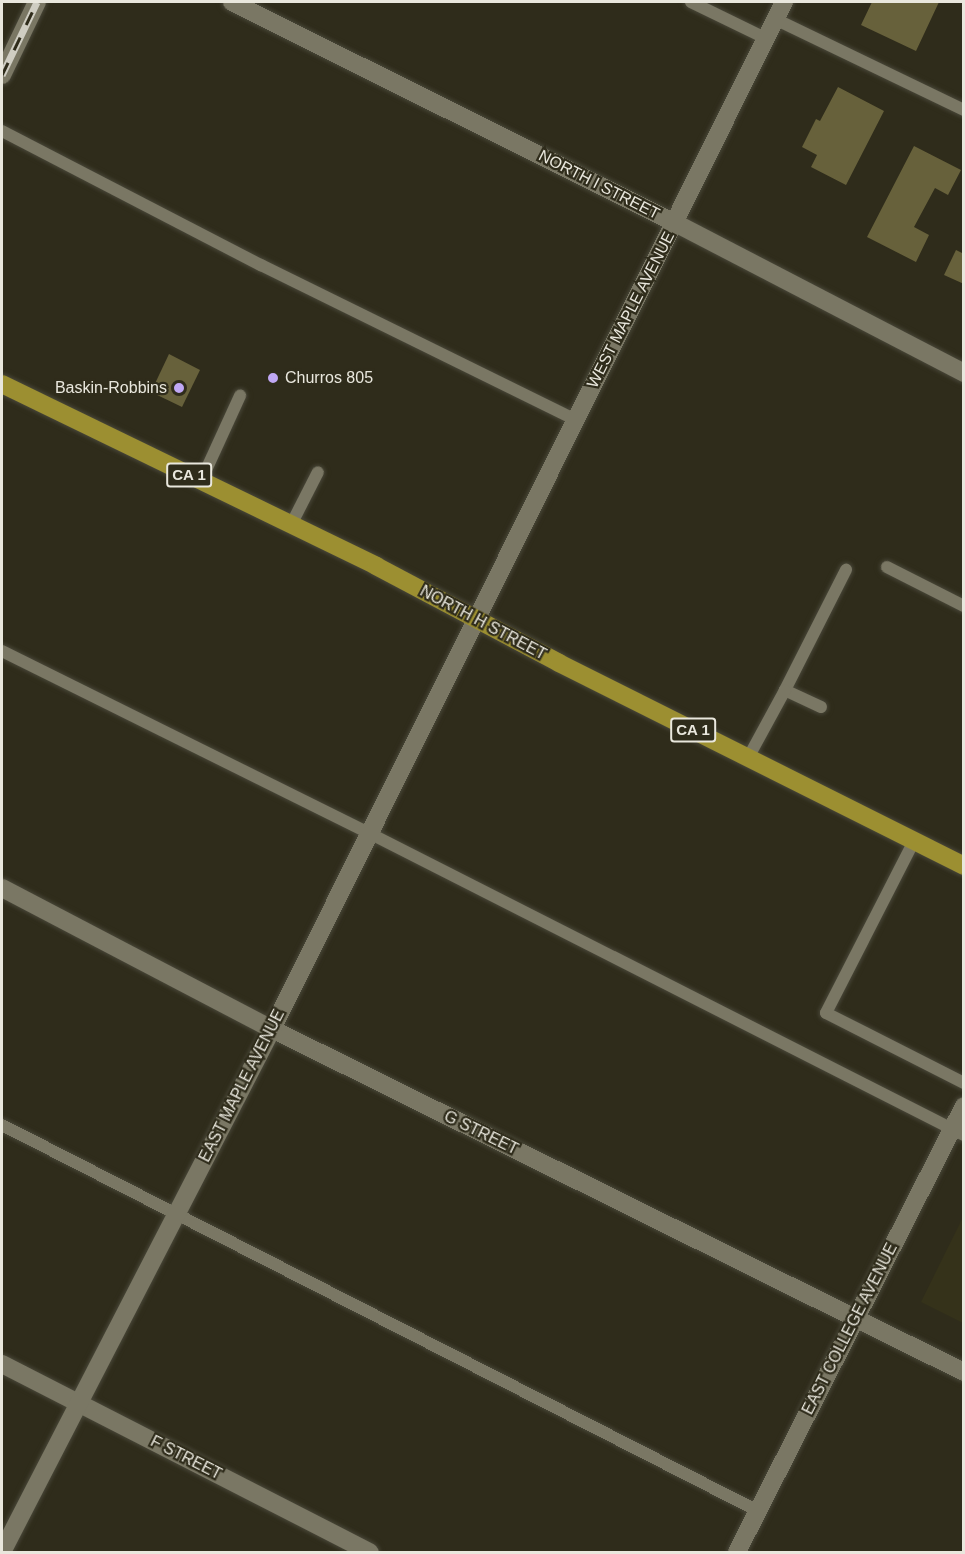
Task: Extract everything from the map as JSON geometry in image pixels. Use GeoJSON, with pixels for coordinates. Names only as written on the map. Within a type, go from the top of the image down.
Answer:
{"type":"FeatureCollection","features":[{"type":"Feature","properties":{"kind":"highway","name":"NORTH H STREET"},"geometry":{"type":"LineString","coordinates":[[2,384],[477,618],[559,663],[963,866]]}},
{"type":"Feature","properties":{"kind":"street"},"geometry":{"type":"LineString","coordinates":[[2,75],[37,2]]}},
{"type":"Feature","properties":{"kind":"street","name":"NORTH I STREET"},"geometry":{"type":"LineString","coordinates":[[232,2],[675,224],[963,373]]}},
{"type":"Feature","properties":{"kind":"street","name":"WEST MAPLE AVENUE"},"geometry":{"type":"LineString","coordinates":[[477,618],[784,2]]}},
{"type":"Feature","properties":{"kind":"street","name":"EAST MAPLE AVENUE"},"geometry":{"type":"LineString","coordinates":[[2,1552],[81,1404],[175,1215],[272,1029],[477,618]]}},
{"type":"Feature","properties":{"kind":"street","name":"G STREET"},"geometry":{"type":"LineString","coordinates":[[2,888],[272,1029],[963,1372]]}},
{"type":"Feature","properties":{"kind":"street","name":"EAST COLLEGE AVENUE"},"geometry":{"type":"LineString","coordinates":[[737,1552],[855,1318],[957,1132],[963,1106]]}},
{"type":"Feature","properties":{"kind":"street","name":"F STREET"},"geometry":{"type":"LineString","coordinates":[[2,1364],[370,1552]]}},
{"type":"Feature","properties":{"kind":"lane"},"geometry":{"type":"LineString","coordinates":[[691,2],[765,38]]}},
{"type":"Feature","properties":{"kind":"lane"},"geometry":{"type":"LineString","coordinates":[[775,19],[963,110]]}},
{"type":"Feature","properties":{"kind":"lane"},"geometry":{"type":"LineString","coordinates":[[2,131],[261,265],[576,420]]}},
{"type":"Feature","properties":{"kind":"lane"},"geometry":{"type":"LineString","coordinates":[[201,481],[240,396]]}},
{"type":"Feature","properties":{"kind":"lane"},"geometry":{"type":"LineString","coordinates":[[291,525],[318,472]]}},
{"type":"Feature","properties":{"kind":"lane"},"geometry":{"type":"LineString","coordinates":[[887,567],[963,606]]}},
{"type":"Feature","properties":{"kind":"lane"},"geometry":{"type":"LineString","coordinates":[[748,758],[846,570]]}},
{"type":"Feature","properties":{"kind":"lane"},"geometry":{"type":"LineString","coordinates":[[2,651],[369,833],[957,1132]]}},
{"type":"Feature","properties":{"kind":"lane"},"geometry":{"type":"LineString","coordinates":[[785,690],[821,707]]}},
{"type":"Feature","properties":{"kind":"lane"},"geometry":{"type":"LineString","coordinates":[[914,841],[826,1013],[963,1083]]}},
{"type":"Feature","properties":{"kind":"lane"},"geometry":{"type":"LineString","coordinates":[[2,1125],[758,1512]]}},
{"type":"Feature","properties":{"kind":"shaded area"},"geometry":{"type":"Polygon","coordinates":[[[963,1217],[963,1323],[921,1302],[963,1217]]]}},
{"type":"Feature","properties":{"kind":"building"},"geometry":{"type":"Polygon","coordinates":[[[872,2],[939,2],[916,51],[861,25],[872,2]]]}},
{"type":"Feature","properties":{"kind":"building"},"geometry":{"type":"Polygon","coordinates":[[[838,87],[884,111],[846,185],[811,167],[817,155],[802,147],[816,119],[820,121],[838,87]]]}},
{"type":"Feature","properties":{"kind":"building"},"geometry":{"type":"Polygon","coordinates":[[[914,146],[961,170],[948,195],[935,188],[914,227],[929,235],[916,262],[867,237],[914,146]]]}},
{"type":"Feature","properties":{"kind":"building"},"geometry":{"type":"Polygon","coordinates":[[[956,250],[964,254],[964,284],[944,275],[956,250]]]}},
{"type":"Feature","properties":{"kind":"building"},"geometry":{"type":"Polygon","coordinates":[[[169,354],[200,370],[182,407],[151,392],[169,354]]]}},
{"type":"Feature","properties":{"kind":"railway"},"geometry":{"type":"LineString","coordinates":[[2,75],[37,2]]}},
{"type":"Feature","properties":{"kind":"place","name":"Churros 805"},"geometry":{"type":"Point","coordinates":[273,378]}},
{"type":"Feature","properties":{"kind":"place","name":"Baskin-Robbins"},"geometry":{"type":"Point","coordinates":[179,388]}}]}
